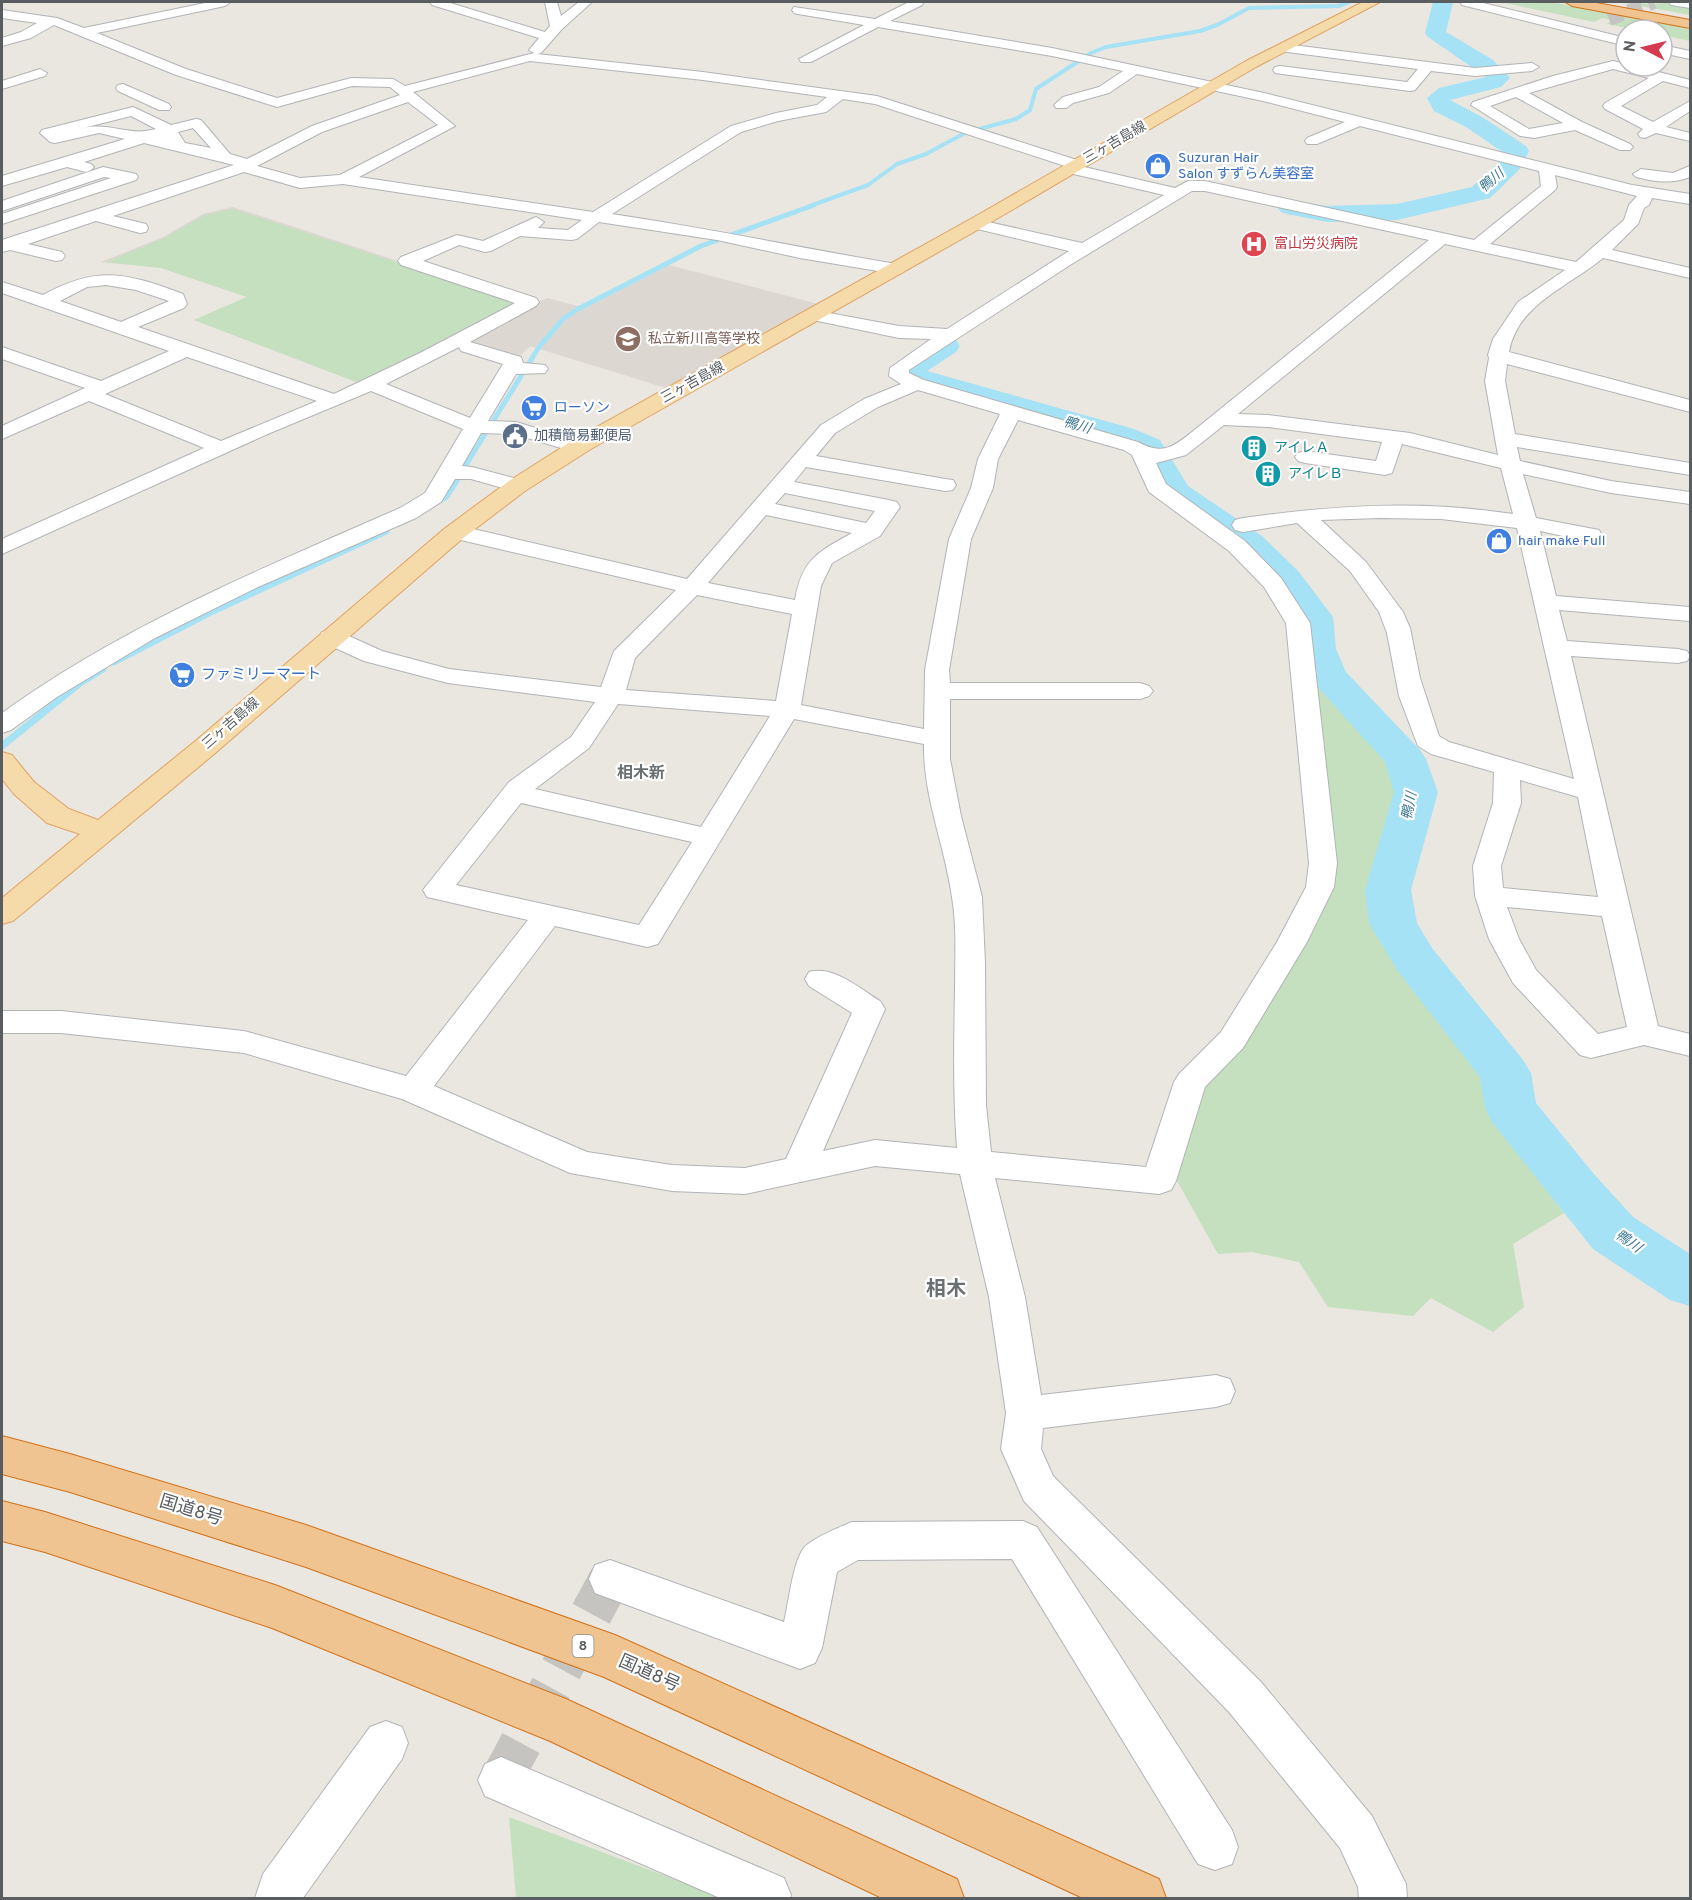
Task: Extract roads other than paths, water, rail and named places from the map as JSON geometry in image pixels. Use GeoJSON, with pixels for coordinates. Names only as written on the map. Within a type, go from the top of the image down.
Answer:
{"type":"FeatureCollection","features":[{"type":"Feature","properties":{"kind":"highway"},"geometry":{"type":"LineString","coordinates":[[1572,2],[1690,24]]}},
{"type":"Feature","properties":{"kind":"highway"},"geometry":{"type":"LineString","coordinates":[[1601,2],[1690,18]]}},
{"type":"Feature","properties":{"kind":"highway","name":"国道8号"},"geometry":{"type":"LineString","coordinates":[[2,1455],[70,1473],[306,1546],[615,1658],[1140,1899]]}},
{"type":"Feature","properties":{"kind":"highway"},"geometry":{"type":"LineString","coordinates":[[2,1521],[45,1532],[275,1607],[534,1710],[938,1899]]}},
{"type":"Feature","properties":{"kind":"main road","name":"三ヶ吉島線"},"geometry":{"type":"LineString","coordinates":[[2,914],[203,748],[456,532],[517,486],[578,447],[896,269],[1212,87],[1373,2]]}},
{"type":"Feature","properties":{"kind":"main road"},"geometry":{"type":"LineString","coordinates":[[2,761],[24,788],[58,816],[101,831]]}},
{"type":"Feature","properties":{"kind":"street"},"geometry":{"type":"LineString","coordinates":[[85,32],[225,2]]}},
{"type":"Feature","properties":{"kind":"street"},"geometry":{"type":"LineString","coordinates":[[436,2],[548,37]]}},
{"type":"Feature","properties":{"kind":"street"},"geometry":{"type":"LineString","coordinates":[[550,2],[557,26]]}},
{"type":"Feature","properties":{"kind":"street"},"geometry":{"type":"LineString","coordinates":[[530,57],[557,26],[586,2]]}},
{"type":"Feature","properties":{"kind":"street"},"geometry":{"type":"LineString","coordinates":[[806,59],[874,22],[918,2]]}},
{"type":"Feature","properties":{"kind":"street"},"geometry":{"type":"LineString","coordinates":[[1466,2],[1614,39]]}},
{"type":"Feature","properties":{"kind":"street"},"geometry":{"type":"LineString","coordinates":[[1675,2],[1690,4]]}},
{"type":"Feature","properties":{"kind":"street"},"geometry":{"type":"LineString","coordinates":[[798,10],[1052,51],[1288,103],[1580,178],[1646,193],[1690,199]]}},
{"type":"Feature","properties":{"kind":"street"},"geometry":{"type":"LineString","coordinates":[[2,14],[50,21],[85,32],[181,72],[277,102],[360,81],[393,82],[448,126],[343,179]]}},
{"type":"Feature","properties":{"kind":"street"},"geometry":{"type":"LineString","coordinates":[[1579,31],[1609,19]]}},
{"type":"Feature","properties":{"kind":"street"},"geometry":{"type":"LineString","coordinates":[[2,42],[26,34],[50,21]]}},
{"type":"Feature","properties":{"kind":"street"},"geometry":{"type":"LineString","coordinates":[[1285,48],[1475,72],[1532,68]]}},
{"type":"Feature","properties":{"kind":"street"},"geometry":{"type":"LineString","coordinates":[[1674,52],[1690,55]]}},
{"type":"Feature","properties":{"kind":"street"},"geometry":{"type":"LineString","coordinates":[[3,241],[92,215],[245,165],[317,129],[408,93],[530,57],[877,100],[1074,167],[1178,193]]}},
{"type":"Feature","properties":{"kind":"street"},"geometry":{"type":"LineString","coordinates":[[1577,124],[1534,134],[1525,133],[1478,105],[1558,79],[1614,65]]}},
{"type":"Feature","properties":{"kind":"street"},"geometry":{"type":"LineString","coordinates":[[1280,70],[1410,87],[1428,66]]}},
{"type":"Feature","properties":{"kind":"street"},"geometry":{"type":"LineString","coordinates":[[1061,105],[1068,100],[1104,90],[1134,70]]}},
{"type":"Feature","properties":{"kind":"street"},"geometry":{"type":"LineString","coordinates":[[1674,71],[1690,73]]}},
{"type":"Feature","properties":{"kind":"street"},"geometry":{"type":"LineString","coordinates":[[2,85],[39,73]]}},
{"type":"Feature","properties":{"kind":"street"},"geometry":{"type":"LineString","coordinates":[[1288,103],[1296,94],[1308,89],[1323,75]]}},
{"type":"Feature","properties":{"kind":"street"},"geometry":{"type":"LineString","coordinates":[[1674,76],[1690,84]]}},
{"type":"Feature","properties":{"kind":"street"},"geometry":{"type":"LineString","coordinates":[[1648,78],[1604,103],[1653,128],[1690,136]]}},
{"type":"Feature","properties":{"kind":"street"},"geometry":{"type":"LineString","coordinates":[[1558,79],[1579,90]]}},
{"type":"Feature","properties":{"kind":"street"},"geometry":{"type":"LineString","coordinates":[[123,88],[187,116],[223,153],[222,156]]}},
{"type":"Feature","properties":{"kind":"street"},"geometry":{"type":"LineString","coordinates":[[1517,92],[1625,147]]}},
{"type":"Feature","properties":{"kind":"street"},"geometry":{"type":"LineString","coordinates":[[518,231],[571,235],[736,129],[776,117],[820,109],[841,94]]}},
{"type":"Feature","properties":{"kind":"street"},"geometry":{"type":"LineString","coordinates":[[1580,178],[1690,105]]}},
{"type":"Feature","properties":{"kind":"street"},"geometry":{"type":"LineString","coordinates":[[174,141],[133,111],[47,133],[55,139],[99,129],[112,130],[143,138],[174,141],[222,156],[266,175],[300,183],[343,179],[717,235],[801,253],[896,269]]}},
{"type":"Feature","properties":{"kind":"street"},"geometry":{"type":"LineString","coordinates":[[1312,141],[1359,121]]}},
{"type":"Feature","properties":{"kind":"street"},"geometry":{"type":"LineString","coordinates":[[295,122],[317,129]]}},
{"type":"Feature","properties":{"kind":"street"},"geometry":{"type":"LineString","coordinates":[[153,158],[196,123]]}},
{"type":"Feature","properties":{"kind":"street"},"geometry":{"type":"LineString","coordinates":[[2,181],[143,138]]}},
{"type":"Feature","properties":{"kind":"street"},"geometry":{"type":"LineString","coordinates":[[87,167],[174,141]]}},
{"type":"Feature","properties":{"kind":"street"},"geometry":{"type":"LineString","coordinates":[[2,219],[134,174],[107,172],[67,162]]}},
{"type":"Feature","properties":{"kind":"street"},"geometry":{"type":"LineString","coordinates":[[1477,246],[1549,187],[1546,169]]}},
{"type":"Feature","properties":{"kind":"street"},"geometry":{"type":"LineString","coordinates":[[1630,171],[1659,178],[1687,176]]}},
{"type":"Feature","properties":{"kind":"street"},"geometry":{"type":"LineString","coordinates":[[2,206],[107,172]]}},
{"type":"Feature","properties":{"kind":"street"},"geometry":{"type":"LineString","coordinates":[[3,241],[69,210],[151,182],[173,189]]}},
{"type":"Feature","properties":{"kind":"street"},"geometry":{"type":"LineString","coordinates":[[2,1022],[61,1022],[244,1042],[413,1090],[582,1164],[672,1178],[745,1181],[874,1153],[1159,1180],[1190,1082],[1232,1041],[1292,942],[1320,887],[1323,863],[1298,623],[1273,583],[1237,546],[1157,487],[1142,454],[1131,446],[917,384],[898,376],[900,368],[1084,249],[1188,186],[1205,186],[1331,212],[1344,217],[1579,268]]}},
{"type":"Feature","properties":{"kind":"street"},"geometry":{"type":"LineString","coordinates":[[2,193],[140,228]]}},
{"type":"Feature","properties":{"kind":"street"},"geometry":{"type":"LineString","coordinates":[[1644,1034],[1591,792],[1526,520],[1510,464],[1500,419],[1495,381],[1497,355],[1502,339],[1524,306],[1600,252],[1632,220],[1637,205],[1643,202],[1646,193]]}},
{"type":"Feature","properties":{"kind":"street"},"geometry":{"type":"LineString","coordinates":[[2,547],[221,448],[370,384],[429,356],[530,302],[407,261],[457,240],[485,247],[558,211]]}},
{"type":"Feature","properties":{"kind":"street"},"geometry":{"type":"LineString","coordinates":[[975,224],[1084,249]]}},
{"type":"Feature","properties":{"kind":"street"},"geometry":{"type":"LineString","coordinates":[[1142,454],[1167,456],[1178,453],[1442,238]]}},
{"type":"Feature","properties":{"kind":"street"},"geometry":{"type":"LineString","coordinates":[[3,241],[56,256]]}},
{"type":"Feature","properties":{"kind":"street"},"geometry":{"type":"LineString","coordinates":[[1600,252],[1689,271]]}},
{"type":"Feature","properties":{"kind":"street"},"geometry":{"type":"LineString","coordinates":[[44,302],[81,283],[97,280],[136,283],[177,298],[178,304],[121,328]]}},
{"type":"Feature","properties":{"kind":"street"},"geometry":{"type":"LineString","coordinates":[[2,287],[335,400]]}},
{"type":"Feature","properties":{"kind":"street"},"geometry":{"type":"LineString","coordinates":[[813,315],[888,330],[949,335]]}},
{"type":"Feature","properties":{"kind":"street"},"geometry":{"type":"LineString","coordinates":[[2,725],[43,693],[132,640],[408,513],[433,497],[450,472],[514,361],[468,346]]}},
{"type":"Feature","properties":{"kind":"street"},"geometry":{"type":"LineString","coordinates":[[2,433],[186,351]]}},
{"type":"Feature","properties":{"kind":"street"},"geometry":{"type":"LineString","coordinates":[[2,353],[95,391],[221,448]]}},
{"type":"Feature","properties":{"kind":"street"},"geometry":{"type":"LineString","coordinates":[[1497,355],[1666,393],[1690,406]]}},
{"type":"Feature","properties":{"kind":"street"},"geometry":{"type":"LineString","coordinates":[[510,368],[538,369]]}},
{"type":"Feature","properties":{"kind":"street"},"geometry":{"type":"LineString","coordinates":[[370,384],[476,426],[516,428],[578,447]]}},
{"type":"Feature","properties":{"kind":"street"},"geometry":{"type":"LineString","coordinates":[[779,486],[889,507],[872,531],[823,559],[809,586],[787,710],[647,937],[437,890],[514,793],[580,742],[611,696],[624,656],[692,587],[828,429],[871,403],[917,384]]}},
{"type":"Feature","properties":{"kind":"street"},"geometry":{"type":"LineString","coordinates":[[1012,411],[988,459],[982,489],[960,539],[937,670],[937,759],[947,816],[967,897],[970,963],[970,1105],[975,1164],[1006,1297],[1025,1413],[1022,1449],[1038,1488],[1245,1697],[1356,1832],[1382,1884],[1383,1899]]}},
{"type":"Feature","properties":{"kind":"street"},"geometry":{"type":"LineString","coordinates":[[1219,419],[1268,421],[1393,437],[1442,446],[1600,485],[1690,498]]}},
{"type":"Feature","properties":{"kind":"street"},"geometry":{"type":"LineString","coordinates":[[1305,457],[1385,469],[1393,437]]}},
{"type":"Feature","properties":{"kind":"street"},"geometry":{"type":"LineString","coordinates":[[1506,439],[1690,469]]}},
{"type":"Feature","properties":{"kind":"street"},"geometry":{"type":"LineString","coordinates":[[801,460],[945,485]]}},
{"type":"Feature","properties":{"kind":"street"},"geometry":{"type":"LineString","coordinates":[[450,472],[472,473],[517,486]]}},
{"type":"Feature","properties":{"kind":"street"},"geometry":{"type":"LineString","coordinates":[[760,507],[872,531]]}},
{"type":"Feature","properties":{"kind":"street"},"geometry":{"type":"LineString","coordinates":[[1243,525],[1347,512],[1390,511],[1526,520],[1591,535]]}},
{"type":"Feature","properties":{"kind":"street"},"geometry":{"type":"LineString","coordinates":[[1304,517],[1332,539],[1359,567],[1389,609],[1398,630],[1411,692],[1427,740],[1440,748],[1591,792]]}},
{"type":"Feature","properties":{"kind":"street"},"geometry":{"type":"LineString","coordinates":[[456,532],[692,587],[805,609]]}},
{"type":"Feature","properties":{"kind":"street"},"geometry":{"type":"LineString","coordinates":[[1546,602],[1690,614]]}},
{"type":"Feature","properties":{"kind":"street"},"geometry":{"type":"LineString","coordinates":[[331,637],[373,656],[448,676],[611,696],[787,710],[937,739]]}},
{"type":"Feature","properties":{"kind":"street"},"geometry":{"type":"LineString","coordinates":[[1557,648],[1678,656]]}},
{"type":"Feature","properties":{"kind":"street"},"geometry":{"type":"LineString","coordinates":[[937,691],[1140,691]]}},
{"type":"Feature","properties":{"kind":"street"},"geometry":{"type":"LineString","coordinates":[[1507,768],[1507,803],[1487,866],[1489,896],[1503,939],[1524,976],[1591,1047],[1644,1034],[1690,1045]]}},
{"type":"Feature","properties":{"kind":"street"},"geometry":{"type":"LineString","coordinates":[[514,793],[709,837]]}},
{"type":"Feature","properties":{"kind":"street"},"geometry":{"type":"LineString","coordinates":[[1489,896],[1615,908]]}},
{"type":"Feature","properties":{"kind":"street"},"geometry":{"type":"LineString","coordinates":[[413,1090],[548,915]]}},
{"type":"Feature","properties":{"kind":"street"},"geometry":{"type":"LineString","coordinates":[[798,1170],[869,1009],[820,979]]}},
{"type":"Feature","properties":{"kind":"street"},"geometry":{"type":"LineString","coordinates":[[1025,1413],[1216,1391]]}},
{"type":"Feature","properties":{"kind":"street"},"geometry":{"type":"LineString","coordinates":[[610,1579],[800,1648],[819,1561],[852,1542],[1023,1540],[1215,1847]]}},
{"type":"Feature","properties":{"kind":"street"},"geometry":{"type":"LineString","coordinates":[[279,1899],[280,1891],[386,1743]]}},
{"type":"Feature","properties":{"kind":"street"},"geometry":{"type":"LineString","coordinates":[[501,1780],[767,1895],[766,1899]]}},
{"type":"Feature","properties":{"kind":"waterway"},"geometry":{"type":"LineString","coordinates":[[810,206],[868,185],[897,164],[926,154],[965,133],[1016,119],[1030,110],[1036,89],[1091,53],[1106,47],[1200,31],[1249,8],[1338,6],[1349,2]]}},
{"type":"Feature","properties":{"kind":"waterway","name":"鴨川"},"geometry":{"type":"LineString","coordinates":[[1291,208],[1327,214],[1397,212],[1481,193],[1511,164],[1517,151],[1474,122],[1442,106],[1438,98],[1447,93],[1493,82],[1499,78],[1485,65],[1442,40],[1435,33],[1443,2]]}},
{"type":"Feature","properties":{"kind":"waterway"},"geometry":{"type":"LineString","coordinates":[[459,476],[539,347],[563,319],[578,309],[701,246],[814,205]]}},
{"type":"Feature","properties":{"kind":"waterway","name":"鴨川"},"geometry":{"type":"LineString","coordinates":[[945,346],[909,369],[908,375],[1122,436],[1148,447],[1175,493],[1249,544],[1286,580],[1314,617],[1316,649],[1328,676],[1405,759],[1416,792],[1388,890],[1393,923],[1414,959],[1505,1073],[1511,1108],[1574,1188],[1613,1233],[1690,1283]]}},
{"type":"Feature","properties":{"kind":"waterway"},"geometry":{"type":"LineString","coordinates":[[436,502],[446,496],[460,474]]}},
{"type":"Feature","properties":{"kind":"waterway"},"geometry":{"type":"LineString","coordinates":[[114,662],[213,611],[386,531]]}},
{"type":"Feature","properties":{"kind":"waterway"},"geometry":{"type":"LineString","coordinates":[[2,746],[80,683],[103,669]]}},
{"type":"Feature","properties":{"kind":"tunnel"},"geometry":{"type":"LineString","coordinates":[[1609,19],[1654,2]]}},
{"type":"Feature","properties":{"kind":"tunnel"},"geometry":{"type":"LineString","coordinates":[[501,1780],[610,1579]]}},
{"type":"Feature","properties":{"kind":"place","name":"Suzuran Hair Salon すずらん美容室"},"geometry":{"type":"Point","coordinates":[1158,166]}},
{"type":"Feature","properties":{"kind":"place","name":"富山労災病院"},"geometry":{"type":"Point","coordinates":[1254,244]}},
{"type":"Feature","properties":{"kind":"place","name":"私立新川高等学校"},"geometry":{"type":"Point","coordinates":[628,339]}},
{"type":"Feature","properties":{"kind":"place","name":"ローソン"},"geometry":{"type":"Point","coordinates":[534,408]}},
{"type":"Feature","properties":{"kind":"place","name":"加積簡易郵便局"},"geometry":{"type":"Point","coordinates":[515,436]}},
{"type":"Feature","properties":{"kind":"place","name":"アイレＡ"},"geometry":{"type":"Point","coordinates":[1254,448]}},
{"type":"Feature","properties":{"kind":"place","name":"アイレＢ"},"geometry":{"type":"Point","coordinates":[1268,474]}},
{"type":"Feature","properties":{"kind":"place","name":"hair make Full"},"geometry":{"type":"Point","coordinates":[1499,541]}},
{"type":"Feature","properties":{"kind":"place","name":"ファミリーマート"},"geometry":{"type":"Point","coordinates":[182,675]}},
{"type":"Feature","properties":{"kind":"district","name":"相木新"},"geometry":{"type":"Point","coordinates":[641,774]}},
{"type":"Feature","properties":{"kind":"district","name":"相木"},"geometry":{"type":"Point","coordinates":[946,1290]}}]}
